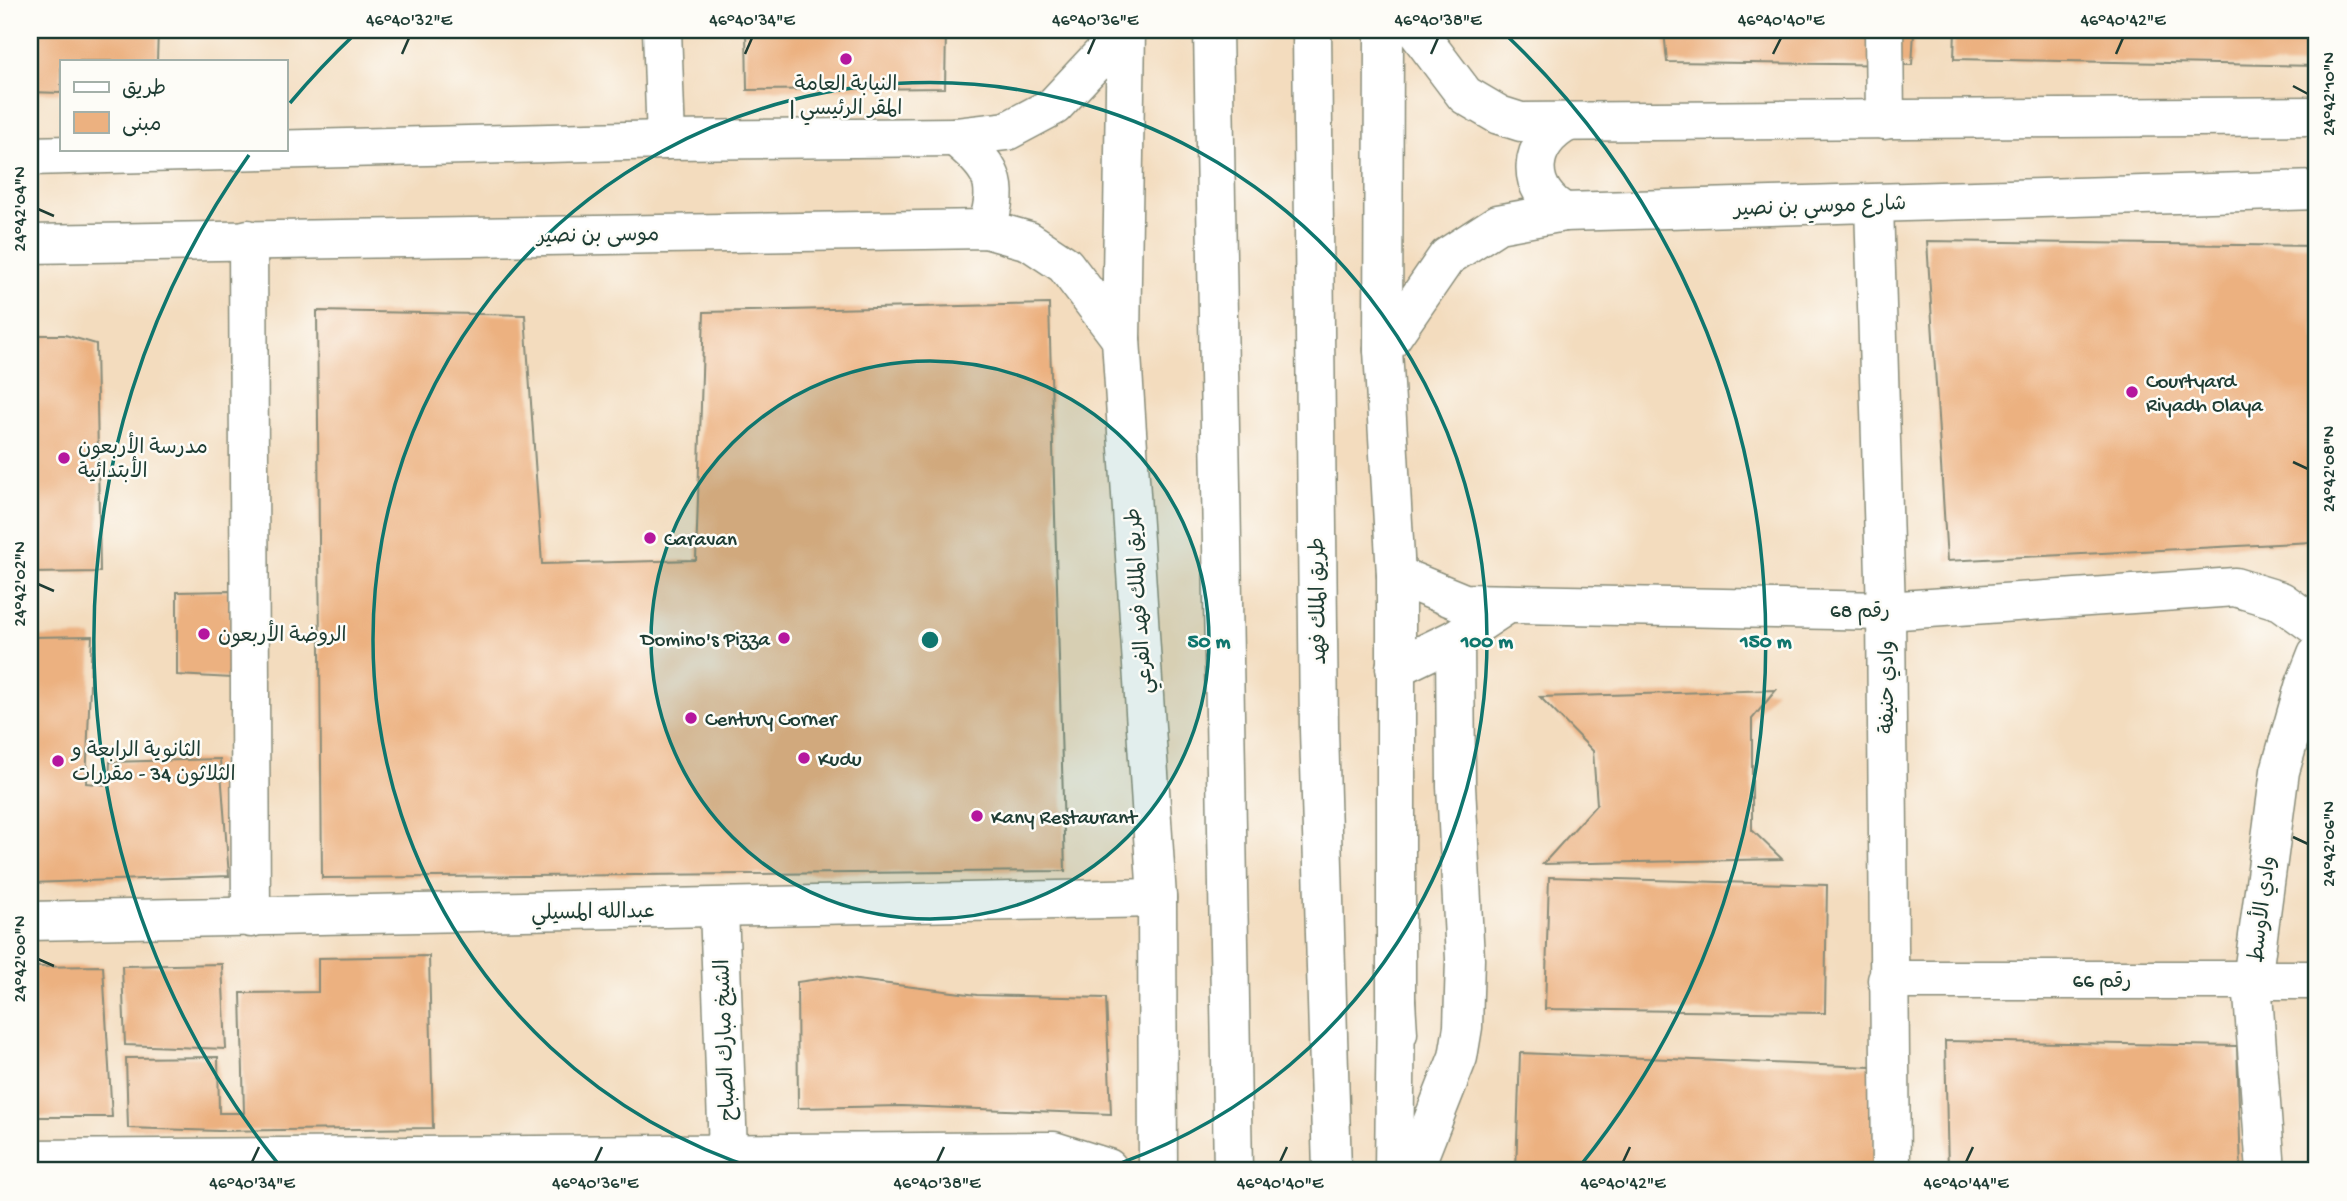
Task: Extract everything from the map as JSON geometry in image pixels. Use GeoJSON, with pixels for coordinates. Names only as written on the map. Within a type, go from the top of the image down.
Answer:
{"type":"FeatureCollection","features":[{"type":"Feature","properties":{"kind":"main road"},"geometry":{"type":"LineString","coordinates":[[662,30],[666,140]]}},
{"type":"Feature","properties":{"kind":"main road"},"geometry":{"type":"LineString","coordinates":[[287,150],[666,140],[955,137],[1007,131],[1054,106],[1126,30]]}},
{"type":"Feature","properties":{"kind":"main road","name":"طريق الملك فهد الفرعي"},"geometry":{"type":"LineString","coordinates":[[1126,30],[1121,339],[1157,898],[1157,1171]]}},
{"type":"Feature","properties":{"kind":"main road"},"geometry":{"type":"LineString","coordinates":[[1213,30],[1233,1171]]}},
{"type":"Feature","properties":{"kind":"main road","name":"طريق الملك فهد"},"geometry":{"type":"LineString","coordinates":[[1311,30],[1319,730],[1332,1171]]}},
{"type":"Feature","properties":{"kind":"main road"},"geometry":{"type":"LineString","coordinates":[[1384,30],[1383,350],[1396,575],[1394,1171]]}},
{"type":"Feature","properties":{"kind":"main road"},"geometry":{"type":"LineString","coordinates":[[1416,30],[1465,95],[1499,115],[1521,122],[2317,116]]}},
{"type":"Feature","properties":{"kind":"main road"},"geometry":{"type":"LineString","coordinates":[[1884,30],[1885,120]]}},
{"type":"Feature","properties":{"kind":"main road"},"geometry":{"type":"LineString","coordinates":[[1564,212],[1543,194],[1537,181],[1535,166],[1545,139],[1568,122]]}},
{"type":"Feature","properties":{"kind":"main road"},"geometry":{"type":"LineString","coordinates":[[955,137],[982,159],[993,178],[994,208],[986,229]]}},
{"type":"Feature","properties":{"kind":"main road"},"geometry":{"type":"LineString","coordinates":[[30,156],[268,150]]}},
{"type":"Feature","properties":{"kind":"main road","name":"شارع موسي بن نصير"},"geometry":{"type":"LineString","coordinates":[[1383,350],[1447,257],[1498,224],[1564,212],[2317,190]]}},
{"type":"Feature","properties":{"kind":"main road","name":"وادي حنيفة"},"geometry":{"type":"LineString","coordinates":[[1874,204],[1886,611],[1887,980],[1891,1171]]}},
{"type":"Feature","properties":{"kind":"main road","name":"موسى بن نصير"},"geometry":{"type":"LineString","coordinates":[[30,244],[986,229],[1029,241],[1065,265],[1121,339]]}},
{"type":"Feature","properties":{"kind":"main road"},"geometry":{"type":"LineString","coordinates":[[248,239],[251,918]]}},
{"type":"Feature","properties":{"kind":"main road","name":"رقم 68"},"geometry":{"type":"LineString","coordinates":[[1396,575],[1464,603],[1886,611],[2235,587],[2281,601],[2317,627]]}},
{"type":"Feature","properties":{"kind":"main road"},"geometry":{"type":"LineString","coordinates":[[1395,668],[1455,639],[1508,604]]}},
{"type":"Feature","properties":{"kind":"main road"},"geometry":{"type":"LineString","coordinates":[[1412,1171],[1458,1057],[1463,1027],[1465,959],[1456,786],[1455,639]]}},
{"type":"Feature","properties":{"kind":"main road","name":"وادي الأوسط"},"geometry":{"type":"LineString","coordinates":[[2266,1171],[2252,981],[2280,771],[2301,697],[2317,654]]}},
{"type":"Feature","properties":{"kind":"main road","name":"عبدالله المسيلي"},"geometry":{"type":"LineString","coordinates":[[30,921],[1157,898]]}},
{"type":"Feature","properties":{"kind":"main road","name":"الشيخ مبارك الصباح"},"geometry":{"type":"LineString","coordinates":[[719,909],[727,1161]]}},
{"type":"Feature","properties":{"kind":"main road","name":"رقم 66"},"geometry":{"type":"LineString","coordinates":[[1887,980],[2317,980]]}},
{"type":"Feature","properties":{"kind":"main road"},"geometry":{"type":"LineString","coordinates":[[1396,1001],[1412,1171]]}},
{"type":"Feature","properties":{"kind":"main road"},"geometry":{"type":"LineString","coordinates":[[30,1159],[727,1161],[1054,1151],[1108,1168],[1110,1171]]}},
{"type":"Feature","properties":{"kind":"building"},"geometry":{"type":"Polygon","coordinates":[[[30,30],[158,30],[157,60],[60,60],[60,93],[30,92],[30,30]]]}},
{"type":"Feature","properties":{"kind":"building","name":"النيابة العامة | المقر الرئيسي"},"geometry":{"type":"Polygon","coordinates":[[[746,30],[946,30],[945,88],[747,90],[746,30]]]}},
{"type":"Feature","properties":{"kind":"building"},"geometry":{"type":"Polygon","coordinates":[[[1664,30],[1914,32],[1912,65],[1667,62],[1664,30]]]}},
{"type":"Feature","properties":{"kind":"building"},"geometry":{"type":"Polygon","coordinates":[[[1955,30],[2317,30],[2317,66],[1954,59],[1955,30]]]}},
{"type":"Feature","properties":{"kind":"building"},"geometry":{"type":"Polygon","coordinates":[[[1927,241],[2315,246],[2313,542],[1947,561],[1927,241]]]}},
{"type":"Feature","properties":{"kind":"building","name":"Century Corner"},"geometry":{"type":"Polygon","coordinates":[[[1049,304],[1065,871],[322,878],[317,311],[525,315],[542,564],[696,560],[704,312],[1049,304]]]}},
{"type":"Feature","properties":{"kind":"building","name":"مدرسة الأربعون الأبتدائية"},"geometry":{"type":"Polygon","coordinates":[[[30,335],[65,335],[96,344],[100,572],[30,573],[30,335]]]}},
{"type":"Feature","properties":{"kind":"building","name":"الروضة الأربعون"},"geometry":{"type":"Polygon","coordinates":[[[230,591],[232,678],[177,675],[177,592],[230,591]]]}},
{"type":"Feature","properties":{"kind":"building","name":"الثانوية الرابعة و الثلاثون 34 - مقررات"},"geometry":{"type":"Polygon","coordinates":[[[92,636],[86,783],[109,785],[110,762],[220,759],[229,876],[30,883],[30,637],[92,636]]]}},
{"type":"Feature","properties":{"kind":"building"},"geometry":{"type":"Polygon","coordinates":[[[1776,690],[1752,719],[1752,830],[1782,859],[1543,864],[1597,804],[1593,751],[1540,697],[1776,690]]]}},
{"type":"Feature","properties":{"kind":"building"},"geometry":{"type":"Polygon","coordinates":[[[1549,877],[1827,885],[1825,1013],[1545,1009],[1549,877]]]}},
{"type":"Feature","properties":{"kind":"building"},"geometry":{"type":"Polygon","coordinates":[[[429,956],[433,1128],[219,1131],[128,1128],[126,1058],[218,1057],[219,1113],[244,1113],[241,993],[318,992],[318,958],[429,956]]]}},
{"type":"Feature","properties":{"kind":"building"},"geometry":{"type":"Polygon","coordinates":[[[222,964],[226,1049],[125,1045],[122,966],[222,964]]]}},
{"type":"Feature","properties":{"kind":"building"},"geometry":{"type":"Polygon","coordinates":[[[103,966],[112,1117],[30,1117],[30,967],[103,966]]]}},
{"type":"Feature","properties":{"kind":"building"},"geometry":{"type":"Polygon","coordinates":[[[833,977],[977,995],[1106,998],[1111,1114],[901,1106],[798,1108],[797,982],[833,977]]]}},
{"type":"Feature","properties":{"kind":"building"},"geometry":{"type":"Polygon","coordinates":[[[1945,1041],[2237,1046],[2241,1171],[1948,1171],[1945,1041]]]}},
{"type":"Feature","properties":{"kind":"building"},"geometry":{"type":"Polygon","coordinates":[[[1520,1053],[1871,1067],[1875,1171],[1516,1171],[1520,1053]]]}},
{"type":"Feature","properties":{"kind":"place","name":"النيابة العامة | المقر الرئيسي"},"geometry":{"type":"Point","coordinates":[846,59]}},
{"type":"Feature","properties":{"kind":"place","name":"Courtyard Riyadh Olaya"},"geometry":{"type":"Point","coordinates":[2132,392]}},
{"type":"Feature","properties":{"kind":"place","name":"مدرسة الأربعون الأبتدائية"},"geometry":{"type":"Point","coordinates":[64,458]}},
{"type":"Feature","properties":{"kind":"place","name":"Caravan"},"geometry":{"type":"Point","coordinates":[650,538]}},
{"type":"Feature","properties":{"kind":"place","name":"الروضة الأربعون"},"geometry":{"type":"Point","coordinates":[204,634]}},
{"type":"Feature","properties":{"kind":"place","name":"Domino's Pizza"},"geometry":{"type":"Point","coordinates":[784,638]}},
{"type":"Feature","properties":{"kind":"place","name":"Century Corner"},"geometry":{"type":"Point","coordinates":[691,718]}},
{"type":"Feature","properties":{"kind":"place","name":"Kudu"},"geometry":{"type":"Point","coordinates":[804,758]}},
{"type":"Feature","properties":{"kind":"place","name":"الثانوية الرابعة و الثلاثون 34 - مقررات"},"geometry":{"type":"Point","coordinates":[58,761]}},
{"type":"Feature","properties":{"kind":"place","name":"Kany Restaurant"},"geometry":{"type":"Point","coordinates":[977,816]}}]}
